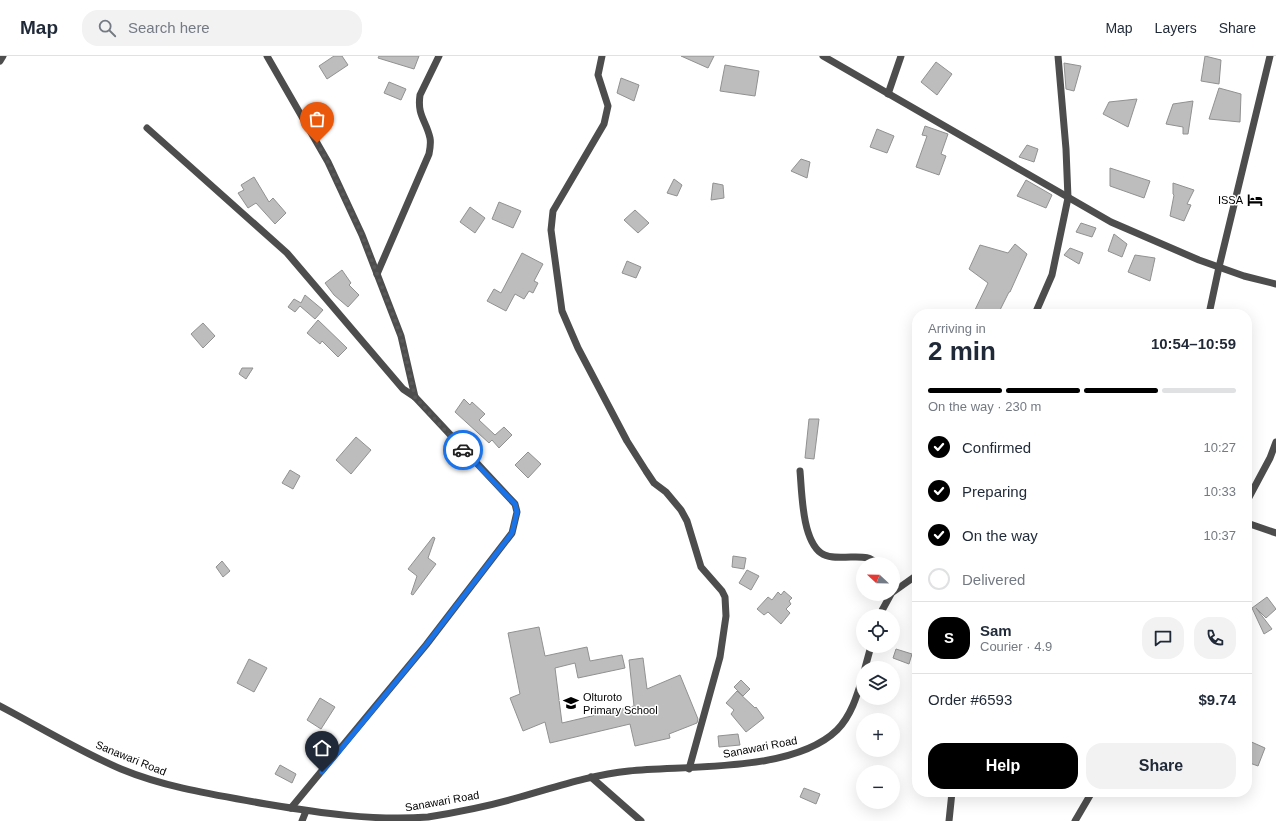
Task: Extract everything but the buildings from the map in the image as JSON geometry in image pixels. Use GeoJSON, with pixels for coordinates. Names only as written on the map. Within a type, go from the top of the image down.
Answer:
{"type":"FeatureCollection","features":[{"type":"Feature","properties":{"kind":"street"},"geometry":{"type":"LineString","coordinates":[[0,61],[3,56]]}},
{"type":"Feature","properties":{"kind":"street"},"geometry":{"type":"LineString","coordinates":[[267,56],[328,162],[362,235],[401,336],[415,397]]}},
{"type":"Feature","properties":{"kind":"street"},"geometry":{"type":"LineString","coordinates":[[377,274],[429,154],[430,138],[419,111],[419,102],[420,95],[439,56]]}},
{"type":"Feature","properties":{"kind":"street"},"geometry":{"type":"LineString","coordinates":[[602,56],[598,75],[607,100],[607,112],[604,124],[553,211],[551,230],[562,311],[578,348],[627,441],[646,471],[654,483],[666,492],[682,510],[687,521],[701,567],[722,591],[725,597],[725,621],[720,657],[689,769]]}},
{"type":"Feature","properties":{"kind":"street"},"geometry":{"type":"LineString","coordinates":[[823,56],[997,155],[1068,198],[1136,234],[1251,279],[1276,284]]}},
{"type":"Feature","properties":{"kind":"street"},"geometry":{"type":"LineString","coordinates":[[888,94],[901,56]]}},
{"type":"Feature","properties":{"kind":"street"},"geometry":{"type":"LineString","coordinates":[[1037,309],[1052,275],[1068,198],[1066,149],[1058,56]]}},
{"type":"Feature","properties":{"kind":"street"},"geometry":{"type":"LineString","coordinates":[[1210,309],[1270,56]]}},
{"type":"Feature","properties":{"kind":"street"},"geometry":{"type":"LineString","coordinates":[[147,128],[287,253],[403,388],[415,397],[515,504],[517,512],[512,533],[426,645],[291,808]]}},
{"type":"Feature","properties":{"kind":"street"},"geometry":{"type":"LineString","coordinates":[[1252,492],[1270,458],[1276,442]]}},
{"type":"Feature","properties":{"kind":"street"},"geometry":{"type":"LineString","coordinates":[[800,471],[805,516],[810,538],[816,548],[822,554],[831,557],[856,558]]}},
{"type":"Feature","properties":{"kind":"street"},"geometry":{"type":"LineString","coordinates":[[1252,525],[1276,533]]}},
{"type":"Feature","properties":{"kind":"street"},"geometry":{"type":"LineString","coordinates":[[900,584],[912,578]]}},
{"type":"Feature","properties":{"kind":"street","name":"Sanawari Road"},"geometry":{"type":"LineString","coordinates":[[0,706],[99,759],[141,777],[185,789],[306,811],[371,820],[407,819],[475,808],[591,778],[634,770],[689,769],[734,765],[793,754],[818,744],[832,735],[845,721],[852,709],[856,697]]}},
{"type":"Feature","properties":{"kind":"street"},"geometry":{"type":"LineString","coordinates":[[591,778],[641,821]]}},
{"type":"Feature","properties":{"kind":"street"},"geometry":{"type":"LineString","coordinates":[[949,821],[951,797]]}},
{"type":"Feature","properties":{"kind":"street"},"geometry":{"type":"LineString","coordinates":[[1075,821],[1089,797]]}},
{"type":"Feature","properties":{"kind":"street"},"geometry":{"type":"LineString","coordinates":[[302,821],[306,811]]}},
{"type":"Feature","properties":{"kind":"way so far"},"geometry":{"type":"LineString","coordinates":[[317,143],[328,162],[362,235],[401,336],[415,397],[463,450]]}},
{"type":"Feature","properties":{"kind":"place","name":"ISSA"},"geometry":{"type":"Point","coordinates":[1255,200]}},
{"type":"Feature","properties":{"kind":"place","name":"Olturoto Primary School"},"geometry":{"type":"Point","coordinates":[571,703]}},
{"type":"Feature","properties":{"kind":"route"},"geometry":{"type":"LineString","coordinates":[[322,772],[426,645],[512,533],[517,512],[515,504],[463,450]]}}]}
